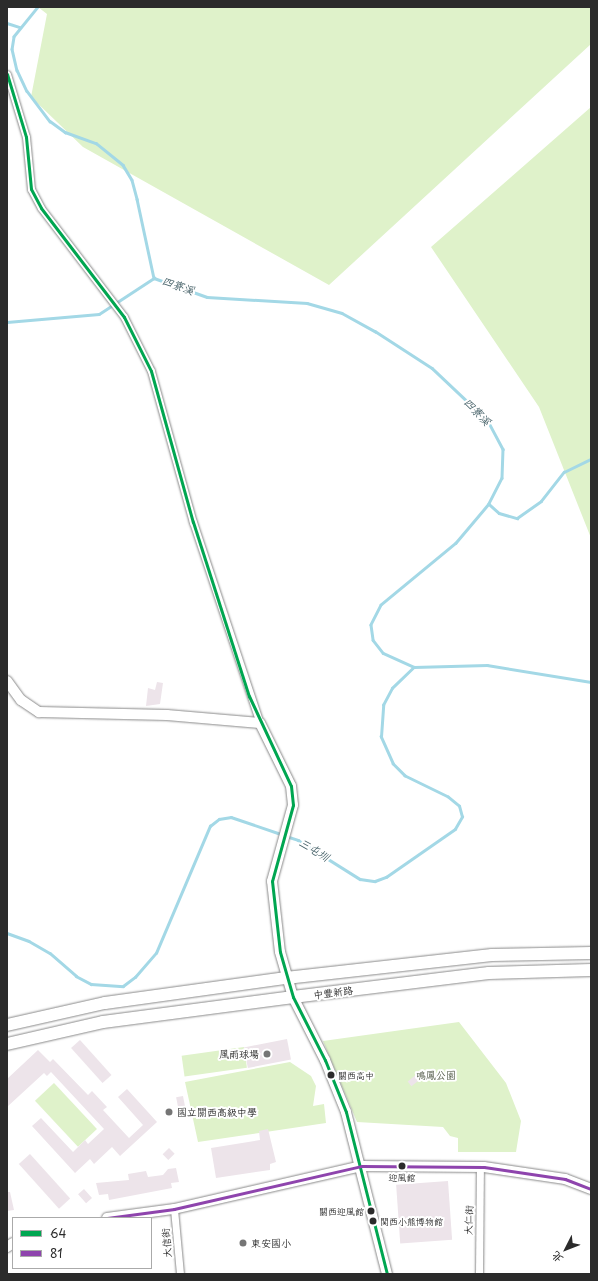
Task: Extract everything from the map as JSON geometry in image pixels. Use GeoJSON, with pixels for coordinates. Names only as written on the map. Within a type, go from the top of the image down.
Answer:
{"type":"FeatureCollection","features":[{"type":"Feature","properties":{"kind":"main road","name":"中豐新路"},"geometry":{"type":"LineString","coordinates":[[7,1025],[105,1003],[286,978],[492,955],[591,953]]}},
{"type":"Feature","properties":{"kind":"main road","name":"中豐新路"},"geometry":{"type":"LineString","coordinates":[[7,1044],[104,1022],[292,997],[489,973],[591,970]]}},
{"type":"Feature","properties":{"kind":"street"},"geometry":{"type":"LineString","coordinates":[[7,74],[26,137],[31,189],[41,208],[124,317],[151,371],[193,522],[260,723],[291,786],[293,805],[278,849],[272,881],[286,978],[292,997],[326,1060],[346,1112],[362,1166],[387,1274]]}},
{"type":"Feature","properties":{"kind":"street"},"geometry":{"type":"LineString","coordinates":[[7,681],[21,700],[38,712],[167,715],[260,723]]}},
{"type":"Feature","properties":{"kind":"street"},"geometry":{"type":"LineString","coordinates":[[114,1217],[174,1209],[362,1166],[480,1167],[565,1179],[591,1189]]}},
{"type":"Feature","properties":{"kind":"street","name":"大仁街"},"geometry":{"type":"LineString","coordinates":[[479,1274],[480,1167]]}},
{"type":"Feature","properties":{"kind":"street","name":"大信街"},"geometry":{"type":"LineString","coordinates":[[174,1209],[180,1274]]}},
{"type":"Feature","properties":{"kind":"green space"},"geometry":{"type":"Polygon","coordinates":[[[38,7],[591,7],[591,44],[329,285],[83,147],[31,97],[47,14],[38,7]]]}},
{"type":"Feature","properties":{"kind":"green space"},"geometry":{"type":"Polygon","coordinates":[[[591,107],[591,538],[539,407],[431,247],[591,107]]]}},
{"type":"Feature","properties":{"kind":"green space","name":"鳴鳳公園"},"geometry":{"type":"Polygon","coordinates":[[[459,1022],[506,1083],[521,1121],[516,1152],[458,1152],[458,1138],[450,1136],[443,1127],[357,1122],[323,1041],[459,1022]]]}},
{"type":"Feature","properties":{"kind":"green space"},"geometry":{"type":"Polygon","coordinates":[[[244,1047],[247,1068],[185,1077],[182,1056],[244,1047]]]}},
{"type":"Feature","properties":{"kind":"green space"},"geometry":{"type":"Polygon","coordinates":[[[290,1062],[311,1076],[316,1086],[313,1106],[324,1104],[326,1123],[198,1142],[185,1082],[290,1062]]]}},
{"type":"Feature","properties":{"kind":"green space"},"geometry":{"type":"Polygon","coordinates":[[[54,1083],[97,1129],[78,1147],[35,1101],[54,1083]]]}},
{"type":"Feature","properties":{"kind":"building"},"geometry":{"type":"Polygon","coordinates":[[[157,682],[163,683],[160,704],[146,706],[148,688],[155,690],[157,682]]]}},
{"type":"Feature","properties":{"kind":"building","name":"風雨球場"},"geometry":{"type":"Polygon","coordinates":[[[287,1039],[291,1060],[248,1068],[244,1047],[287,1039]]]}},
{"type":"Feature","properties":{"kind":"building"},"geometry":{"type":"Polygon","coordinates":[[[80,1040],[111,1075],[103,1083],[71,1048],[80,1040]]]}},
{"type":"Feature","properties":{"kind":"building"},"geometry":{"type":"Polygon","coordinates":[[[38,1050],[50,1062],[53,1059],[88,1095],[92,1091],[107,1107],[103,1110],[129,1138],[143,1125],[118,1097],[127,1089],[157,1122],[120,1156],[112,1147],[94,1164],[90,1159],[75,1173],[32,1126],[41,1118],[73,1152],[85,1140],[88,1144],[104,1129],[51,1072],[47,1076],[44,1073],[7,1107],[7,1079],[38,1050]]]}},
{"type":"Feature","properties":{"kind":"building"},"geometry":{"type":"Polygon","coordinates":[[[417,1074],[421,1079],[411,1086],[408,1082],[417,1074]]]}},
{"type":"Feature","properties":{"kind":"building"},"geometry":{"type":"Polygon","coordinates":[[[183,1096],[186,1111],[179,1112],[176,1097],[183,1096]]]}},
{"type":"Feature","properties":{"kind":"building"},"geometry":{"type":"Polygon","coordinates":[[[268,1129],[276,1162],[270,1164],[270,1170],[216,1178],[211,1148],[260,1140],[259,1131],[268,1129]]]}},
{"type":"Feature","properties":{"kind":"building"},"geometry":{"type":"Polygon","coordinates":[[[169,1148],[175,1154],[168,1160],[163,1154],[169,1148]]]}},
{"type":"Feature","properties":{"kind":"building"},"geometry":{"type":"Polygon","coordinates":[[[30,1154],[70,1199],[59,1209],[19,1164],[30,1154]]]}},
{"type":"Feature","properties":{"kind":"building"},"geometry":{"type":"Polygon","coordinates":[[[176,1168],[179,1182],[171,1183],[172,1188],[109,1200],[108,1194],[99,1195],[96,1183],[129,1180],[128,1174],[146,1171],[148,1177],[163,1175],[168,1169],[176,1168]]]}},
{"type":"Feature","properties":{"kind":"building","name":"迎風館"},"geometry":{"type":"Polygon","coordinates":[[[448,1181],[452,1240],[400,1243],[396,1185],[448,1181]]]}},
{"type":"Feature","properties":{"kind":"building"},"geometry":{"type":"Polygon","coordinates":[[[84,1189],[92,1198],[86,1203],[78,1194],[84,1189]]]}},
{"type":"Feature","properties":{"kind":"building"},"geometry":{"type":"Polygon","coordinates":[[[7,1192],[10,1192],[14,1210],[7,1211],[7,1192]]]}},
{"type":"Feature","properties":{"kind":"waterway"},"geometry":{"type":"LineString","coordinates":[[38,7],[14,37],[12,49],[17,70],[27,91],[50,121],[65,132],[96,143],[123,165],[132,180],[154,278]]}},
{"type":"Feature","properties":{"kind":"waterway"},"geometry":{"type":"LineString","coordinates":[[7,23],[19,27]]}},
{"type":"Feature","properties":{"kind":"waterway","name":"四寮溪"},"geometry":{"type":"LineString","coordinates":[[7,322],[99,314],[154,278],[207,297],[307,303],[342,313],[375,331],[432,368],[488,421],[503,449],[502,478],[489,504],[456,543],[381,605],[371,625],[373,640],[383,653],[414,667],[487,665],[591,682]]}},
{"type":"Feature","properties":{"kind":"waterway"},"geometry":{"type":"LineString","coordinates":[[489,504],[499,513],[517,518],[541,501],[564,472],[591,459]]}},
{"type":"Feature","properties":{"kind":"waterway","name":"三屯圳"},"geometry":{"type":"LineString","coordinates":[[286,836],[298,840],[360,879],[375,881],[386,877],[455,829],[462,817],[459,806],[448,797],[405,776],[393,764],[381,737],[383,705],[392,688],[414,667]]}},
{"type":"Feature","properties":{"kind":"waterway","name":"三屯圳"},"geometry":{"type":"LineString","coordinates":[[7,933],[29,941],[50,953],[76,976],[91,984],[123,986],[135,977],[156,953],[210,826],[219,819],[231,817],[281,834]]}},
{"type":"Feature","properties":{"kind":"transit line","name":"64"},"geometry":{"type":"LineString","coordinates":[[7,74],[26,137],[31,189],[41,208],[124,317],[151,371],[193,522],[249,696],[291,786],[293,805],[272,881],[280,952],[293,997],[325,1060],[346,1112],[387,1274]]}},
{"type":"Feature","properties":{"kind":"transit line","name":"81"},"geometry":{"type":"LineString","coordinates":[[114,1217],[174,1209],[362,1166],[484,1167],[565,1179],[591,1189]]}},
{"type":"Feature","properties":{"kind":"place","name":"風雨球場"},"geometry":{"type":"Point","coordinates":[267,1054]}},
{"type":"Feature","properties":{"kind":"place","name":"關西高中"},"geometry":{"type":"Point","coordinates":[331,1075]}},
{"type":"Feature","properties":{"kind":"place","name":"國立關西高級中學"},"geometry":{"type":"Point","coordinates":[169,1112]}},
{"type":"Feature","properties":{"kind":"place","name":"迎風館"},"geometry":{"type":"Point","coordinates":[402,1166]}},
{"type":"Feature","properties":{"kind":"place","name":"關西迎風館"},"geometry":{"type":"Point","coordinates":[371,1211]}},
{"type":"Feature","properties":{"kind":"place","name":"関西小熊博物館"},"geometry":{"type":"Point","coordinates":[373,1221]}},
{"type":"Feature","properties":{"kind":"place","name":"東安國小"},"geometry":{"type":"Point","coordinates":[243,1243]}}]}
